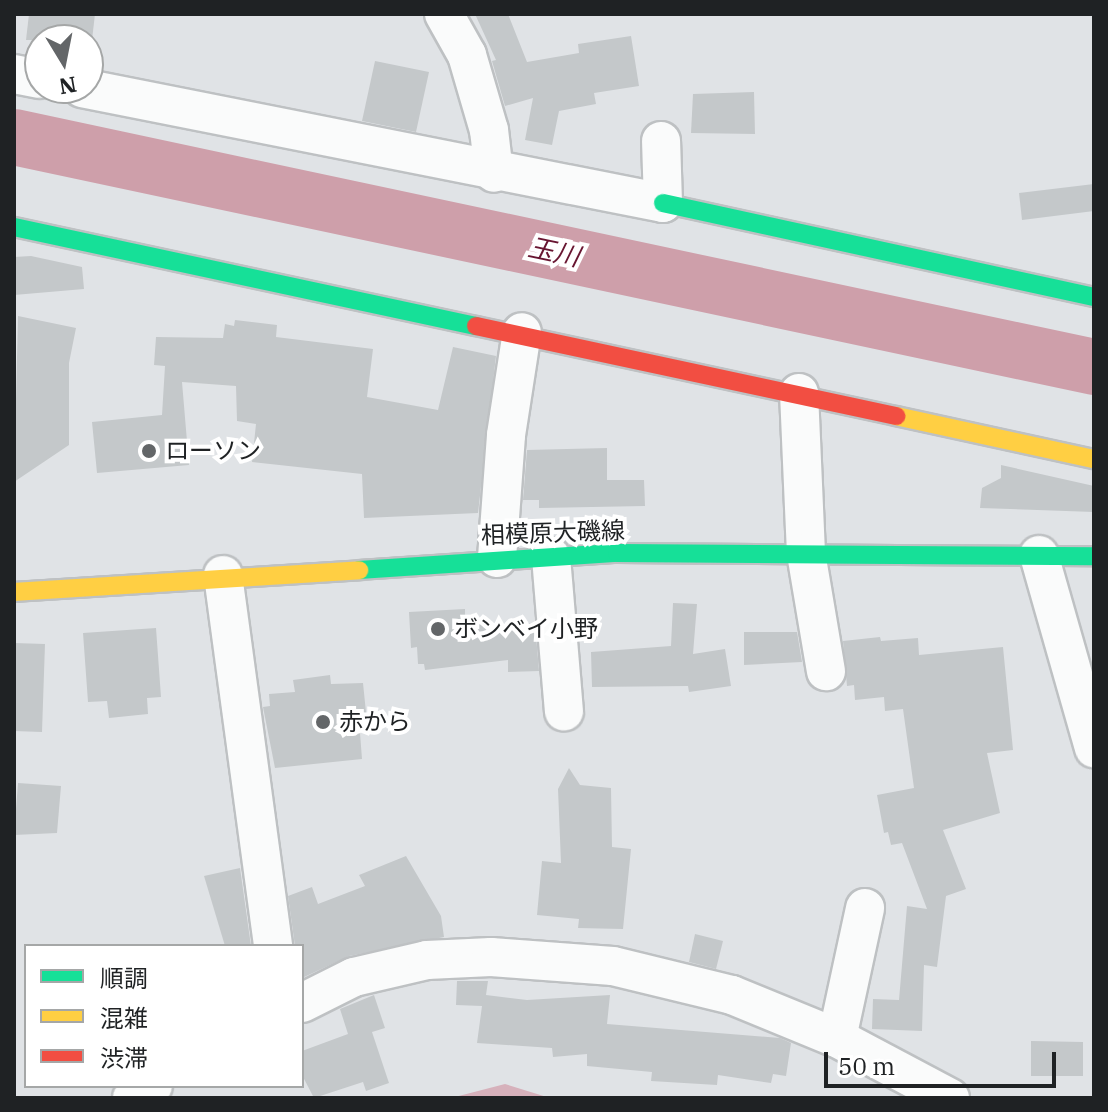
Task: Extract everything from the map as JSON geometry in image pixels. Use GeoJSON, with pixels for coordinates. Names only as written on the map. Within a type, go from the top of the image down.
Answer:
{"type":"FeatureCollection","features":[{"type":"Feature","properties":{"kind":"street"},"geometry":{"type":"LineString","coordinates":[[444,14],[467,55],[489,130],[494,173]]}},
{"type":"Feature","properties":{"kind":"street"},"geometry":{"type":"LineString","coordinates":[[104,93],[494,173],[663,203],[1094,297]]}},
{"type":"Feature","properties":{"kind":"street"},"geometry":{"type":"LineString","coordinates":[[661,141],[663,203]]}},
{"type":"Feature","properties":{"kind":"street"},"geometry":{"type":"LineString","coordinates":[[14,227],[522,332],[1094,459]]}},
{"type":"Feature","properties":{"kind":"street"},"geometry":{"type":"LineString","coordinates":[[497,558],[506,435],[522,332]]}},
{"type":"Feature","properties":{"kind":"street"},"geometry":{"type":"LineString","coordinates":[[799,393],[806,553],[826,671]]}},
{"type":"Feature","properties":{"kind":"street","name":"相模原大磯線"},"geometry":{"type":"LineString","coordinates":[[14,592],[497,558],[806,553],[1094,556]]}},
{"type":"Feature","properties":{"kind":"street"},"geometry":{"type":"LineString","coordinates":[[1039,555],[1094,748]]}},
{"type":"Feature","properties":{"kind":"street"},"geometry":{"type":"LineString","coordinates":[[551,557],[564,711]]}},
{"type":"Feature","properties":{"kind":"street"},"geometry":{"type":"LineString","coordinates":[[223,575],[273,944]]}},
{"type":"Feature","properties":{"kind":"street"},"geometry":{"type":"LineString","coordinates":[[837,1038],[865,908]]}},
{"type":"Feature","properties":{"kind":"street"},"geometry":{"type":"LineString","coordinates":[[304,1002],[354,977],[427,960],[560,960],[667,976],[732,995],[837,1038],[950,1098]]}},
{"type":"Feature","properties":{"kind":"street"},"geometry":{"type":"LineString","coordinates":[[132,1098],[150,1088]]}},
{"type":"Feature","properties":{"kind":"shaded area"},"geometry":{"type":"Polygon","coordinates":[[[505,1084],[550,1098],[451,1098],[505,1084]]]}},
{"type":"Feature","properties":{"kind":"building"},"geometry":{"type":"Polygon","coordinates":[[[29,14],[95,14],[94,24],[28,24],[29,14]]]}},
{"type":"Feature","properties":{"kind":"building"},"geometry":{"type":"Polygon","coordinates":[[[475,14],[508,14],[527,62],[579,53],[578,44],[631,36],[639,86],[594,93],[596,104],[559,111],[552,145],[525,140],[533,98],[505,106],[492,61],[496,60],[475,14]]]}},
{"type":"Feature","properties":{"kind":"building"},"geometry":{"type":"Polygon","coordinates":[[[375,61],[429,72],[416,132],[362,121],[375,61]]]}},
{"type":"Feature","properties":{"kind":"building"},"geometry":{"type":"Polygon","coordinates":[[[754,92],[755,134],[691,133],[693,94],[754,92]]]}},
{"type":"Feature","properties":{"kind":"building"},"geometry":{"type":"Polygon","coordinates":[[[1094,184],[1094,211],[1022,220],[1019,193],[1094,184]]]}},
{"type":"Feature","properties":{"kind":"building"},"geometry":{"type":"Polygon","coordinates":[[[31,256],[82,267],[84,289],[14,295],[14,257],[31,256]]]}},
{"type":"Feature","properties":{"kind":"building"},"geometry":{"type":"Polygon","coordinates":[[[18,316],[76,328],[69,363],[69,445],[14,482],[18,316]]]}},
{"type":"Feature","properties":{"kind":"building"},"geometry":{"type":"Polygon","coordinates":[[[235,320],[277,325],[276,337],[373,349],[367,397],[438,410],[453,347],[496,356],[478,513],[364,518],[362,474],[252,462],[256,424],[237,421],[236,386],[182,382],[189,465],[97,473],[92,422],[162,415],[165,366],[154,365],[156,337],[223,338],[225,324],[234,326],[235,320]]]}},
{"type":"Feature","properties":{"kind":"building"},"geometry":{"type":"Polygon","coordinates":[[[607,448],[607,480],[644,480],[645,506],[539,508],[539,500],[523,500],[527,450],[607,448]]]}},
{"type":"Feature","properties":{"kind":"building"},"geometry":{"type":"Polygon","coordinates":[[[1001,465],[1094,486],[1094,512],[980,508],[982,488],[1001,478],[1001,465]]]}},
{"type":"Feature","properties":{"kind":"building"},"geometry":{"type":"Polygon","coordinates":[[[673,603],[697,604],[693,654],[725,649],[731,686],[689,692],[688,686],[592,687],[591,652],[671,646],[673,603]]]}},
{"type":"Feature","properties":{"kind":"building"},"geometry":{"type":"Polygon","coordinates":[[[465,609],[465,625],[535,623],[539,671],[508,672],[508,660],[425,670],[424,664],[418,664],[417,647],[411,648],[409,612],[465,609]]]}},
{"type":"Feature","properties":{"kind":"building"},"geometry":{"type":"Polygon","coordinates":[[[156,628],[161,697],[147,698],[148,714],[109,718],[107,701],[88,702],[83,633],[156,628]]]}},
{"type":"Feature","properties":{"kind":"building"},"geometry":{"type":"Polygon","coordinates":[[[744,632],[797,632],[802,662],[744,665],[744,632]]]}},
{"type":"Feature","properties":{"kind":"building"},"geometry":{"type":"Polygon","coordinates":[[[880,637],[881,641],[918,638],[919,655],[1003,647],[1013,750],[987,753],[1000,813],[943,830],[966,889],[946,896],[937,967],[924,965],[922,1031],[872,1029],[873,999],[899,1000],[907,906],[927,909],[902,843],[891,845],[888,832],[884,833],[877,795],[914,788],[903,709],[885,711],[884,697],[855,700],[854,685],[847,686],[843,641],[880,637]]]}},
{"type":"Feature","properties":{"kind":"building"},"geometry":{"type":"Polygon","coordinates":[[[14,643],[45,644],[42,732],[14,731],[14,643]]]}},
{"type":"Feature","properties":{"kind":"building"},"geometry":{"type":"Polygon","coordinates":[[[330,675],[331,684],[363,683],[368,732],[360,733],[362,759],[275,768],[263,707],[270,706],[269,694],[295,692],[293,680],[330,675]]]}},
{"type":"Feature","properties":{"kind":"building"},"geometry":{"type":"Polygon","coordinates":[[[569,768],[580,785],[611,788],[612,847],[631,849],[623,929],[578,928],[579,919],[537,915],[542,861],[561,863],[558,789],[569,768]]]}},
{"type":"Feature","properties":{"kind":"building"},"geometry":{"type":"Polygon","coordinates":[[[18,783],[61,786],[57,833],[14,835],[18,783]]]}},
{"type":"Feature","properties":{"kind":"building"},"geometry":{"type":"Polygon","coordinates":[[[406,856],[441,916],[444,937],[349,956],[304,977],[304,944],[295,944],[288,896],[312,887],[318,904],[365,886],[359,875],[406,856]]]}},
{"type":"Feature","properties":{"kind":"building"},"geometry":{"type":"Polygon","coordinates":[[[240,868],[251,944],[224,944],[204,876],[240,868]]]}},
{"type":"Feature","properties":{"kind":"building"},"geometry":{"type":"Polygon","coordinates":[[[695,934],[723,941],[716,969],[689,962],[695,934]]]}},
{"type":"Feature","properties":{"kind":"building"},"geometry":{"type":"Polygon","coordinates":[[[457,981],[488,981],[486,995],[527,1000],[610,995],[607,1024],[780,1038],[791,1043],[786,1076],[773,1074],[771,1083],[718,1075],[717,1085],[651,1081],[652,1072],[587,1066],[587,1054],[553,1057],[552,1048],[477,1043],[482,1006],[456,1005],[457,981]]]}},
{"type":"Feature","properties":{"kind":"building"},"geometry":{"type":"Polygon","coordinates":[[[374,995],[385,1028],[372,1032],[389,1083],[366,1091],[363,1082],[314,1098],[304,1079],[304,1050],[348,1034],[340,1009],[374,995]]]}},
{"type":"Feature","properties":{"kind":"building"},"geometry":{"type":"Polygon","coordinates":[[[1031,1041],[1083,1042],[1083,1076],[1031,1076],[1031,1041]]]}},
{"type":"Feature","properties":{"kind":"waterway","name":"玉川"},"geometry":{"type":"LineString","coordinates":[[14,137],[1094,367]]}},
{"type":"Feature","properties":{"kind":"traffic: fast"},"geometry":{"type":"LineString","coordinates":[[663,203],[1094,297]]}},
{"type":"Feature","properties":{"kind":"traffic: fast"},"geometry":{"type":"LineString","coordinates":[[14,227],[476,326]]}},
{"type":"Feature","properties":{"kind":"traffic: fast"},"geometry":{"type":"LineString","coordinates":[[359,570],[617,553],[1094,556]]}},
{"type":"Feature","properties":{"kind":"traffic: slow"},"geometry":{"type":"LineString","coordinates":[[896,416],[1094,459]]}},
{"type":"Feature","properties":{"kind":"traffic: slow"},"geometry":{"type":"LineString","coordinates":[[14,592],[359,570]]}},
{"type":"Feature","properties":{"kind":"traffic: jam"},"geometry":{"type":"LineString","coordinates":[[476,326],[896,416]]}},
{"type":"Feature","properties":{"kind":"place","name":"ローソン"},"geometry":{"type":"Point","coordinates":[149,451]}},
{"type":"Feature","properties":{"kind":"place","name":"ボンベイ小野"},"geometry":{"type":"Point","coordinates":[438,629]}},
{"type":"Feature","properties":{"kind":"place","name":"赤から"},"geometry":{"type":"Point","coordinates":[323,722]}}]}
